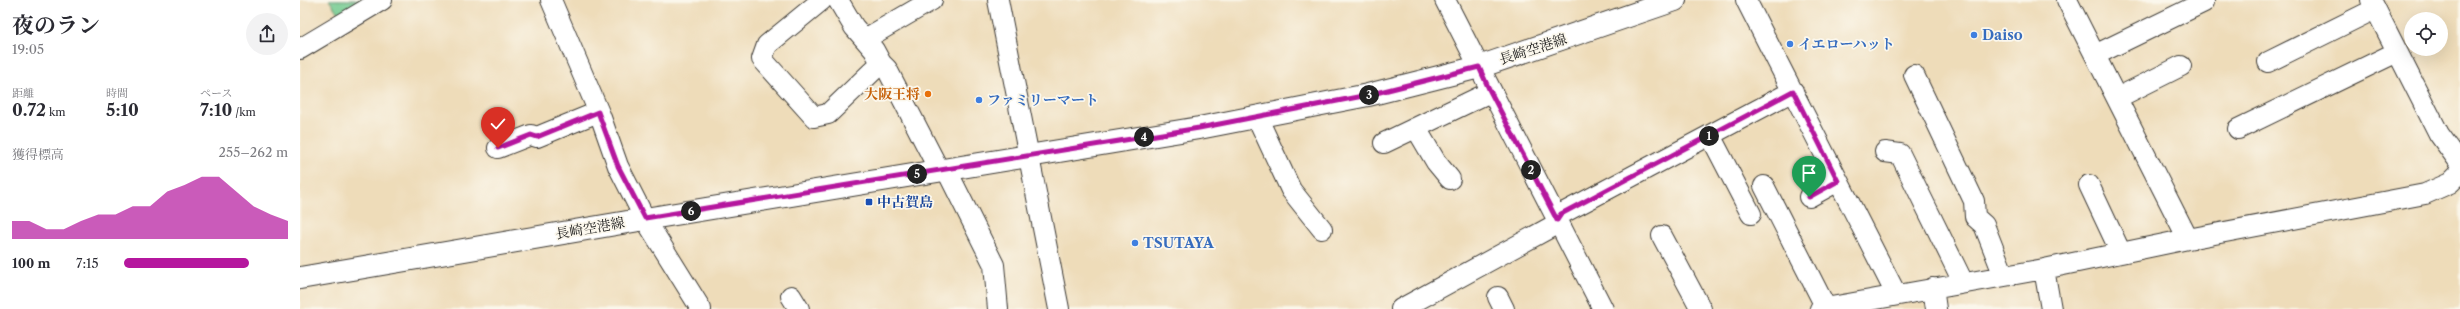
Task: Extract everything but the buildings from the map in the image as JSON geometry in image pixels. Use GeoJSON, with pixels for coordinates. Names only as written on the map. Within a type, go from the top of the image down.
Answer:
{"type":"FeatureCollection","features":[{"type":"Feature","properties":{"kind":"main road","name":"長崎空港線"},"geometry":{"type":"LineString","coordinates":[[300,278],[645,218],[1257,117],[1368,95],[1479,67],[1675,0]]}},
{"type":"Feature","properties":{"kind":"street"},"geometry":{"type":"LineString","coordinates":[[300,49],[382,0]]}},
{"type":"Feature","properties":{"kind":"street"},"geometry":{"type":"LineString","coordinates":[[552,0],[598,112],[618,166],[645,218],[701,309]]}},
{"type":"Feature","properties":{"kind":"street"},"geometry":{"type":"LineString","coordinates":[[822,0],[767,45],[762,59],[814,117],[828,114],[881,63]]}},
{"type":"Feature","properties":{"kind":"street"},"geometry":{"type":"LineString","coordinates":[[838,0],[854,27],[874,50],[881,63],[887,69],[994,265],[998,309]]}},
{"type":"Feature","properties":{"kind":"street"},"geometry":{"type":"LineString","coordinates":[[865,39],[932,0]]}},
{"type":"Feature","properties":{"kind":"street"},"geometry":{"type":"LineString","coordinates":[[998,0],[1059,309]]}},
{"type":"Feature","properties":{"kind":"street"},"geometry":{"type":"LineString","coordinates":[[1445,0],[1490,92],[1602,309]]}},
{"type":"Feature","properties":{"kind":"street"},"geometry":{"type":"LineString","coordinates":[[1746,0],[1896,294]]}},
{"type":"Feature","properties":{"kind":"street"},"geometry":{"type":"LineString","coordinates":[[2067,0],[2188,239]]}},
{"type":"Feature","properties":{"kind":"street"},"geometry":{"type":"LineString","coordinates":[[2095,55],[2204,2]]}},
{"type":"Feature","properties":{"kind":"street"},"geometry":{"type":"LineString","coordinates":[[2268,62],[2373,4],[2439,134],[2460,163]]}},
{"type":"Feature","properties":{"kind":"street"},"geometry":{"type":"LineString","coordinates":[[2238,129],[2397,52]]}},
{"type":"Feature","properties":{"kind":"street"},"geometry":{"type":"LineString","coordinates":[[2117,98],[2181,66]]}},
{"type":"Feature","properties":{"kind":"street"},"geometry":{"type":"LineString","coordinates":[[1914,75],[1974,201],[1975,217],[1984,225],[2004,276]]}},
{"type":"Feature","properties":{"kind":"street"},"geometry":{"type":"LineString","coordinates":[[1401,309],[1483,255],[1553,226],[1561,214],[1793,91]]}},
{"type":"Feature","properties":{"kind":"street"},"geometry":{"type":"LineString","coordinates":[[1384,144],[1490,92]]}},
{"type":"Feature","properties":{"kind":"street"},"geometry":{"type":"LineString","coordinates":[[498,148],[531,135],[537,137],[598,112]]}},
{"type":"Feature","properties":{"kind":"street"},"geometry":{"type":"LineString","coordinates":[[1257,117],[1291,190],[1322,229]]}},
{"type":"Feature","properties":{"kind":"street"},"geometry":{"type":"LineString","coordinates":[[1416,128],[1436,162],[1450,179]]}},
{"type":"Feature","properties":{"kind":"street"},"geometry":{"type":"LineString","coordinates":[[1710,135],[1750,214]]}},
{"type":"Feature","properties":{"kind":"street"},"geometry":{"type":"LineString","coordinates":[[1885,152],[1900,154],[1963,282]]}},
{"type":"Feature","properties":{"kind":"street"},"geometry":{"type":"LineString","coordinates":[[1764,186],[1823,308],[1963,282],[2044,269],[2188,239],[2425,194],[2450,183],[2460,173]]}},
{"type":"Feature","properties":{"kind":"street"},"geometry":{"type":"LineString","coordinates":[[1809,197],[1838,181]]}},
{"type":"Feature","properties":{"kind":"street"},"geometry":{"type":"LineString","coordinates":[[2089,185],[2120,253]]}},
{"type":"Feature","properties":{"kind":"street"},"geometry":{"type":"LineString","coordinates":[[1662,236],[1701,309]]}},
{"type":"Feature","properties":{"kind":"street"},"geometry":{"type":"LineString","coordinates":[[2044,269],[2051,309]]}},
{"type":"Feature","properties":{"kind":"street"},"geometry":{"type":"LineString","coordinates":[[1933,288],[1936,309]]}},
{"type":"Feature","properties":{"kind":"green space"},"geometry":{"type":"Polygon","coordinates":[[[329,0],[370,0],[340,16],[329,0]]]}},
{"type":"Feature","properties":{"kind":"place","name":"Daiso"},"geometry":{"type":"Point","coordinates":[1974,35]}},
{"type":"Feature","properties":{"kind":"place","name":"イエローハット"},"geometry":{"type":"Point","coordinates":[1790,44]}},
{"type":"Feature","properties":{"kind":"place","name":"大阪王将"},"geometry":{"type":"Point","coordinates":[928,94]}},
{"type":"Feature","properties":{"kind":"place","name":"ファミリーマート"},"geometry":{"type":"Point","coordinates":[979,100]}},
{"type":"Feature","properties":{"kind":"place","name":"中古賀島"},"geometry":{"type":"Point","coordinates":[869,202]}},
{"type":"Feature","properties":{"kind":"place","name":"TSUTAYA"},"geometry":{"type":"Point","coordinates":[1135,243]}},
{"type":"Feature","properties":{"kind":"route"},"geometry":{"type":"LineString","coordinates":[[498,148],[531,135],[537,137],[598,112],[618,166],[645,218],[1199,128],[1368,95],[1479,67],[1557,220],[1561,214],[1793,91],[1838,181],[1809,197]]}}]}
